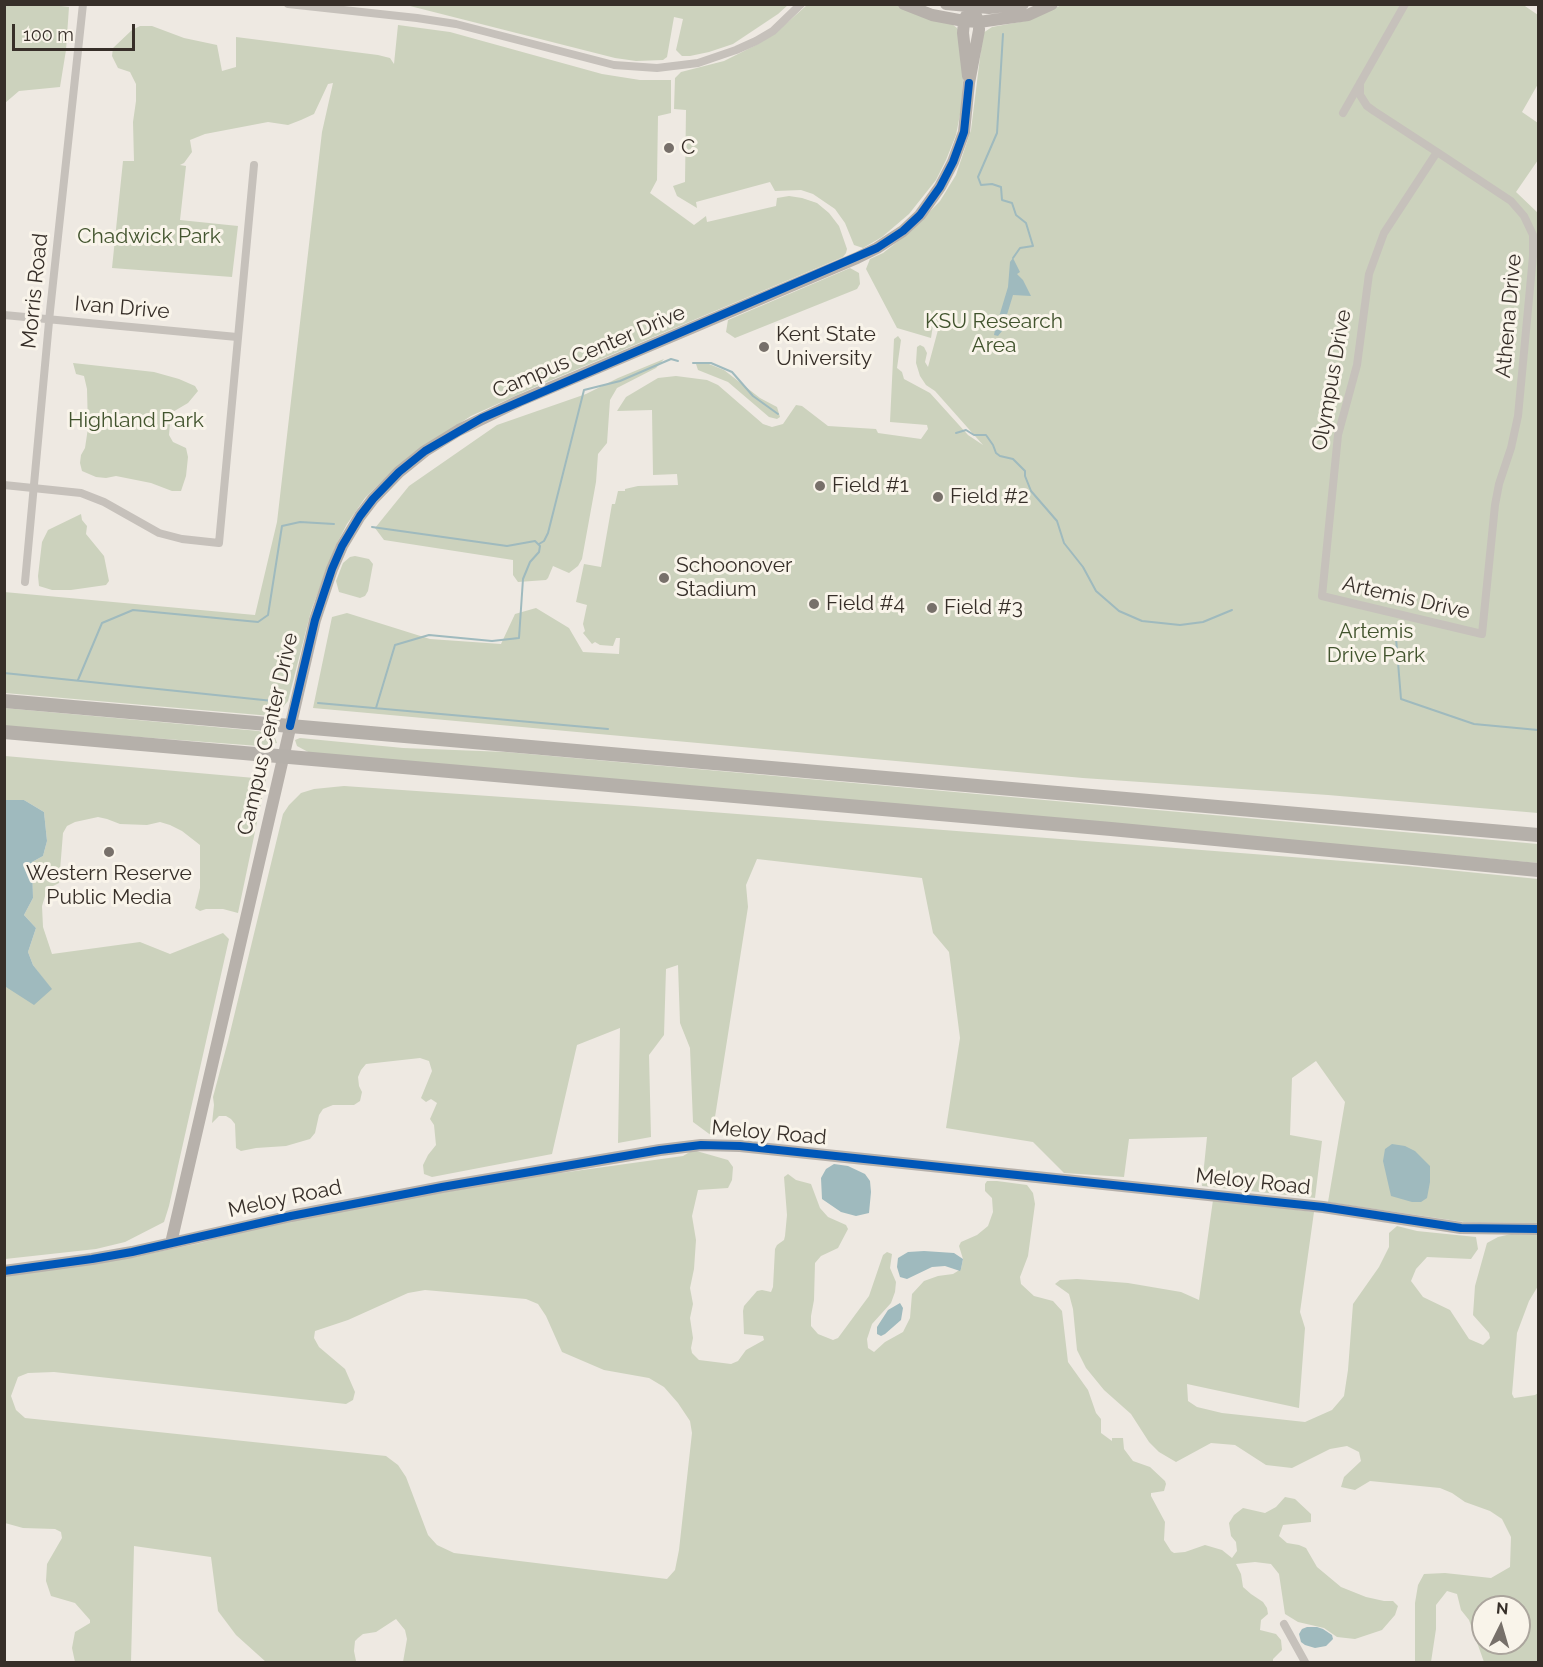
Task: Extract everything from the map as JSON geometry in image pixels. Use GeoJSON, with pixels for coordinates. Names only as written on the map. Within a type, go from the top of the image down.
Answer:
{"type":"FeatureCollection","features":[{"type":"Feature","properties":{"kind":"main road"},"geometry":{"type":"LineString","coordinates":[[4,700],[1539,835]]}},
{"type":"Feature","properties":{"kind":"main road"},"geometry":{"type":"LineString","coordinates":[[4,732],[1111,829],[1539,870]]}},
{"type":"Feature","properties":{"kind":"street","name":"Morris Road"},"geometry":{"type":"LineString","coordinates":[[25,582],[49,320],[83,4]]}},
{"type":"Feature","properties":{"kind":"street"},"geometry":{"type":"LineString","coordinates":[[288,4],[456,24],[614,65],[657,68],[698,63],[756,42],[773,31],[801,4]]}},
{"type":"Feature","properties":{"kind":"street"},"geometry":{"type":"LineString","coordinates":[[904,4],[932,15],[979,22],[1028,15],[1052,4]]}},
{"type":"Feature","properties":{"kind":"street"},"geometry":{"type":"LineString","coordinates":[[946,4],[972,8],[1023,4]]}},
{"type":"Feature","properties":{"kind":"street"},"geometry":{"type":"LineString","coordinates":[[1343,113],[1405,4]]}},
{"type":"Feature","properties":{"kind":"street"},"geometry":{"type":"LineString","coordinates":[[963,21],[972,8]]}},
{"type":"Feature","properties":{"kind":"street"},"geometry":{"type":"LineString","coordinates":[[972,8],[979,22]]}},
{"type":"Feature","properties":{"kind":"street","name":"Campus Center Drive"},"geometry":{"type":"LineString","coordinates":[[963,21],[969,83]]}},
{"type":"Feature","properties":{"kind":"street","name":"Campus Center Drive"},"geometry":{"type":"LineString","coordinates":[[171,1243],[315,620],[332,569],[342,546],[360,516],[399,472],[425,451],[482,418],[877,248],[903,231],[920,215],[940,187],[953,162],[964,132],[979,22]]}},
{"type":"Feature","properties":{"kind":"street","name":"Athena Drive"},"geometry":{"type":"LineString","coordinates":[[1360,83],[1359,95],[1367,106],[1516,206],[1528,222],[1534,244],[1518,416],[1495,505],[1482,634]]}},
{"type":"Feature","properties":{"kind":"street","name":"Olympus Drive"},"geometry":{"type":"LineString","coordinates":[[1322,596],[1338,435],[1357,365],[1369,274],[1386,230],[1437,152]]}},
{"type":"Feature","properties":{"kind":"street"},"geometry":{"type":"LineString","coordinates":[[4,485],[81,493],[104,502],[159,533],[182,539],[219,543],[254,165]]}},
{"type":"Feature","properties":{"kind":"street","name":"Ivan Drive"},"geometry":{"type":"LineString","coordinates":[[4,315],[237,337]]}},
{"type":"Feature","properties":{"kind":"street","name":"Artemis Drive"},"geometry":{"type":"LineString","coordinates":[[1322,596],[1482,634]]}},
{"type":"Feature","properties":{"kind":"street","name":"Meloy Road"},"geometry":{"type":"LineString","coordinates":[[4,1271],[92,1259],[291,1216],[442,1187],[651,1151],[701,1145],[740,1146],[1332,1208],[1461,1228],[1539,1229]]}},
{"type":"Feature","properties":{"kind":"street"},"geometry":{"type":"LineString","coordinates":[[1284,1624],[1305,1662]]}},
{"type":"Feature","properties":{"kind":"green space"},"geometry":{"type":"Polygon","coordinates":[[[5,4],[69,7],[66,50],[60,87],[19,91],[5,103],[5,4]]]}},
{"type":"Feature","properties":{"kind":"green space"},"geometry":{"type":"Polygon","coordinates":[[[1064,4],[1522,4],[1538,15],[1538,84],[1522,112],[1538,123],[1538,160],[1516,192],[1538,213],[1538,813],[1328,795],[1083,778],[313,708],[332,617],[347,613],[430,639],[501,644],[515,614],[536,608],[569,628],[583,652],[619,654],[620,638],[616,638],[613,646],[600,645],[595,642],[592,644],[583,633],[587,605],[576,602],[584,564],[601,567],[612,504],[615,504],[618,491],[638,486],[678,485],[677,474],[653,475],[652,410],[617,411],[626,397],[658,378],[676,376],[707,380],[718,385],[763,424],[772,427],[783,424],[796,405],[802,406],[828,426],[876,429],[878,433],[921,439],[928,429],[927,425],[890,422],[894,339],[898,336],[901,340],[897,368],[902,372],[904,379],[930,393],[968,435],[983,445],[920,376],[916,363],[917,347],[920,345],[924,347],[927,353],[925,362],[928,367],[937,327],[933,325],[931,338],[897,328],[866,269],[870,259],[883,253],[911,231],[940,201],[956,175],[971,130],[983,33],[992,27],[1025,21],[1064,4]]]}},
{"type":"Feature","properties":{"kind":"green space"},"geometry":{"type":"Polygon","coordinates":[[[406,5],[788,5],[733,44],[690,56],[682,56],[676,50],[683,19],[674,17],[667,57],[663,60],[636,61],[615,58],[406,5]]]}},
{"type":"Feature","properties":{"kind":"green space"},"geometry":{"type":"Polygon","coordinates":[[[807,5],[896,5],[952,24],[961,35],[963,80],[961,109],[956,135],[946,160],[936,180],[909,214],[882,237],[863,248],[854,245],[845,223],[835,209],[813,194],[801,190],[775,191],[770,182],[696,202],[697,208],[677,196],[673,186],[685,182],[686,110],[674,109],[675,78],[681,72],[724,61],[758,44],[807,5]]]}},
{"type":"Feature","properties":{"kind":"green space","name":"Chadwick Park"},"geometry":{"type":"Polygon","coordinates":[[[398,25],[450,32],[602,74],[640,80],[671,80],[671,113],[658,116],[657,180],[650,193],[694,225],[706,216],[707,222],[776,206],[777,198],[789,196],[802,198],[817,203],[829,213],[839,226],[847,249],[846,253],[843,257],[471,416],[412,454],[365,498],[335,547],[311,611],[288,701],[278,713],[271,716],[5,693],[4,592],[255,615],[277,522],[322,132],[333,83],[328,84],[314,114],[301,120],[288,125],[268,122],[205,134],[190,140],[192,152],[180,165],[186,166],[180,220],[238,226],[232,277],[112,268],[123,161],[134,161],[133,122],[136,101],[136,84],[130,72],[118,68],[112,56],[113,48],[132,30],[140,26],[152,26],[184,38],[217,45],[222,71],[236,67],[236,37],[378,55],[390,58],[394,64],[398,25]]]}},
{"type":"Feature","properties":{"kind":"green space"},"geometry":{"type":"Polygon","coordinates":[[[850,268],[859,273],[860,284],[857,289],[735,338],[726,332],[728,320],[850,268]]]}},
{"type":"Feature","properties":{"kind":"green space"},"geometry":{"type":"Polygon","coordinates":[[[664,359],[656,368],[617,388],[610,400],[607,443],[598,454],[596,482],[582,559],[578,566],[569,573],[553,566],[546,580],[518,582],[513,575],[513,560],[384,540],[375,528],[409,486],[497,425],[586,394],[664,359]]]}},
{"type":"Feature","properties":{"kind":"green space","name":"Highland Park"},"geometry":{"type":"Polygon","coordinates":[[[73,363],[154,372],[195,386],[198,391],[188,403],[171,413],[169,435],[173,442],[186,448],[188,457],[186,476],[181,491],[172,491],[151,483],[116,476],[96,477],[82,471],[81,455],[85,448],[88,428],[87,389],[84,376],[76,374],[73,363]]]}},
{"type":"Feature","properties":{"kind":"green space"},"geometry":{"type":"Polygon","coordinates":[[[696,364],[709,364],[724,370],[760,398],[777,407],[780,417],[777,419],[769,417],[728,382],[698,370],[696,364]]]}},
{"type":"Feature","properties":{"kind":"green space"},"geometry":{"type":"Polygon","coordinates":[[[81,514],[87,526],[86,534],[104,556],[109,581],[106,585],[71,590],[52,590],[39,586],[42,542],[48,530],[81,514]]]}},
{"type":"Feature","properties":{"kind":"green space"},"geometry":{"type":"Polygon","coordinates":[[[355,556],[369,559],[373,564],[368,591],[360,598],[339,592],[336,581],[343,563],[355,556]]]}},
{"type":"Feature","properties":{"kind":"green space"},"geometry":{"type":"Polygon","coordinates":[[[4,708],[259,731],[275,738],[277,743],[259,746],[5,727],[4,708]]]}},
{"type":"Feature","properties":{"kind":"green space"},"geometry":{"type":"Polygon","coordinates":[[[300,738],[403,748],[506,752],[1538,844],[1538,863],[322,755],[310,753],[297,746],[295,740],[300,738]]]}},
{"type":"Feature","properties":{"kind":"green space"},"geometry":{"type":"Polygon","coordinates":[[[5,756],[266,779],[238,913],[223,909],[200,911],[195,908],[200,888],[200,845],[170,825],[160,822],[147,825],[120,824],[98,817],[75,822],[67,826],[63,833],[59,883],[46,893],[42,906],[43,927],[52,954],[140,942],[170,954],[223,933],[229,939],[164,1222],[125,1242],[96,1249],[5,1259],[4,978],[6,987],[51,989],[33,965],[28,952],[36,928],[24,915],[33,898],[32,862],[43,856],[47,841],[44,812],[24,800],[5,800],[5,756]]]}},
{"type":"Feature","properties":{"kind":"green space"},"geometry":{"type":"Polygon","coordinates":[[[344,786],[1408,866],[1538,879],[1538,1223],[1464,1222],[1328,1202],[1345,1102],[1316,1061],[1292,1078],[1290,1135],[1322,1141],[1315,1198],[1202,1186],[1207,1137],[1129,1139],[1124,1177],[1064,1173],[1033,1142],[946,1128],[960,1038],[949,952],[933,933],[922,878],[757,859],[746,885],[748,907],[712,1136],[693,1122],[690,1048],[680,1023],[678,965],[666,969],[664,1035],[649,1055],[651,1137],[618,1143],[620,1028],[577,1045],[552,1154],[432,1177],[424,1174],[423,1165],[436,1145],[434,1125],[430,1119],[437,1103],[431,1099],[426,1102],[421,1098],[432,1071],[429,1061],[420,1058],[366,1064],[358,1077],[362,1092],[360,1101],[354,1105],[333,1105],[323,1109],[319,1115],[315,1133],[310,1139],[286,1146],[241,1151],[236,1148],[235,1124],[231,1119],[219,1116],[212,1123],[213,1097],[283,814],[301,793],[314,789],[344,786]]]}},
{"type":"Feature","properties":{"kind":"green space"},"geometry":{"type":"Polygon","coordinates":[[[693,1150],[728,1160],[733,1167],[732,1180],[728,1188],[698,1190],[692,1216],[696,1240],[690,1288],[693,1304],[690,1318],[693,1338],[691,1348],[692,1353],[699,1360],[731,1364],[738,1361],[746,1350],[764,1340],[763,1336],[744,1334],[743,1311],[744,1306],[757,1291],[771,1292],[773,1287],[775,1249],[785,1236],[787,1215],[784,1177],[788,1174],[796,1180],[811,1184],[820,1208],[828,1217],[846,1225],[848,1229],[838,1248],[821,1256],[815,1263],[811,1326],[818,1334],[833,1340],[838,1338],[869,1296],[883,1255],[887,1252],[892,1254],[890,1268],[896,1282],[895,1292],[891,1303],[872,1324],[867,1339],[868,1348],[874,1352],[885,1342],[903,1332],[910,1318],[912,1294],[924,1281],[953,1274],[961,1269],[963,1259],[959,1246],[961,1242],[977,1235],[988,1226],[993,1212],[992,1198],[985,1191],[987,1181],[1027,1185],[1033,1193],[1035,1204],[1028,1256],[1020,1277],[1021,1284],[1034,1296],[1053,1301],[1062,1311],[1068,1362],[1088,1390],[1096,1413],[1101,1419],[1101,1433],[1112,1441],[1112,1438],[1123,1438],[1124,1449],[1133,1461],[1150,1467],[1165,1481],[1164,1491],[1151,1493],[1151,1496],[1165,1522],[1164,1540],[1171,1551],[1185,1552],[1205,1545],[1222,1550],[1232,1558],[1237,1551],[1229,1523],[1234,1515],[1243,1508],[1265,1513],[1276,1507],[1285,1497],[1295,1499],[1311,1514],[1311,1522],[1283,1525],[1279,1536],[1287,1543],[1306,1548],[1317,1567],[1341,1587],[1366,1597],[1393,1601],[1398,1606],[1395,1615],[1382,1630],[1355,1639],[1337,1637],[1324,1628],[1298,1622],[1285,1614],[1279,1574],[1271,1564],[1255,1562],[1236,1564],[1241,1574],[1243,1587],[1263,1602],[1267,1608],[1268,1614],[1261,1620],[1260,1630],[1276,1634],[1281,1640],[1282,1650],[1273,1662],[403,1662],[407,1639],[405,1630],[396,1619],[376,1632],[363,1634],[355,1641],[355,1662],[266,1662],[236,1635],[218,1611],[211,1557],[134,1546],[131,1662],[75,1662],[72,1648],[75,1632],[90,1623],[90,1620],[75,1603],[51,1596],[46,1581],[47,1564],[62,1538],[61,1532],[55,1529],[23,1528],[5,1523],[4,1276],[124,1259],[200,1243],[294,1219],[525,1178],[683,1156],[693,1150]],[[425,1290],[408,1293],[348,1320],[315,1331],[314,1338],[319,1347],[345,1369],[355,1392],[353,1400],[346,1404],[54,1372],[28,1373],[18,1377],[11,1396],[16,1410],[25,1418],[386,1456],[398,1465],[406,1477],[428,1535],[437,1545],[454,1553],[667,1579],[675,1570],[679,1550],[692,1433],[690,1421],[664,1387],[649,1378],[604,1370],[562,1352],[538,1304],[526,1299],[425,1290]]]}},
{"type":"Feature","properties":{"kind":"green space"},"geometry":{"type":"Polygon","coordinates":[[[1213,1200],[1314,1212],[1300,1312],[1305,1328],[1299,1408],[1187,1384],[1188,1401],[1197,1407],[1222,1413],[1305,1422],[1332,1410],[1344,1396],[1353,1304],[1379,1267],[1389,1247],[1389,1233],[1397,1226],[1417,1231],[1476,1237],[1478,1249],[1471,1259],[1427,1257],[1416,1269],[1411,1281],[1423,1297],[1450,1310],[1469,1339],[1483,1345],[1490,1338],[1489,1333],[1473,1315],[1475,1286],[1487,1243],[1511,1234],[1538,1235],[1538,1286],[1529,1301],[1517,1333],[1512,1394],[1514,1398],[1538,1393],[1538,1662],[1484,1662],[1482,1655],[1531,1655],[1531,1595],[1471,1595],[1471,1626],[1461,1610],[1457,1594],[1447,1591],[1436,1605],[1436,1629],[1431,1662],[1415,1662],[1415,1603],[1418,1585],[1424,1574],[1445,1573],[1491,1578],[1510,1567],[1511,1537],[1502,1519],[1490,1511],[1465,1502],[1440,1488],[1370,1481],[1355,1490],[1341,1487],[1344,1477],[1361,1461],[1359,1452],[1347,1446],[1330,1449],[1292,1468],[1266,1465],[1235,1445],[1211,1443],[1176,1462],[1159,1452],[1149,1442],[1131,1414],[1104,1390],[1086,1368],[1077,1350],[1073,1309],[1069,1294],[1055,1284],[1060,1280],[1077,1279],[1128,1283],[1181,1292],[1199,1300],[1213,1200]]]}},
{"type":"Feature","properties":{"kind":"water"},"geometry":{"type":"Polygon","coordinates":[[[1013,258],[1020,272],[1017,274],[1023,280],[1031,296],[1013,295],[1002,331],[998,336],[994,335],[1008,287],[1010,262],[1013,258]]]}},
{"type":"Feature","properties":{"kind":"water"},"geometry":{"type":"Polygon","coordinates":[[[5,800],[24,800],[44,812],[47,841],[43,856],[32,862],[33,898],[24,915],[36,928],[28,952],[33,965],[52,989],[34,1005],[6,987],[5,800]]]}},
{"type":"Feature","properties":{"kind":"water"},"geometry":{"type":"Polygon","coordinates":[[[1392,1144],[1405,1146],[1415,1151],[1430,1166],[1427,1198],[1421,1202],[1391,1196],[1383,1161],[1385,1149],[1392,1144]]]}},
{"type":"Feature","properties":{"kind":"water"},"geometry":{"type":"Polygon","coordinates":[[[834,1164],[848,1166],[865,1174],[870,1181],[869,1213],[856,1216],[841,1212],[822,1199],[821,1178],[826,1169],[834,1164]]]}},
{"type":"Feature","properties":{"kind":"water"},"geometry":{"type":"Polygon","coordinates":[[[908,1252],[954,1253],[963,1259],[960,1271],[945,1266],[932,1267],[907,1279],[900,1277],[897,1267],[898,1258],[908,1252]]]}},
{"type":"Feature","properties":{"kind":"water"},"geometry":{"type":"Polygon","coordinates":[[[900,1303],[903,1308],[901,1320],[885,1334],[881,1336],[877,1334],[877,1327],[888,1310],[900,1303]]]}},
{"type":"Feature","properties":{"kind":"water"},"geometry":{"type":"Polygon","coordinates":[[[1307,1627],[1323,1629],[1332,1635],[1333,1639],[1326,1646],[1315,1648],[1305,1645],[1301,1642],[1299,1634],[1307,1627]]]}},
{"type":"Feature","properties":{"kind":"waterway"},"geometry":{"type":"LineString","coordinates":[[1003,34],[997,133],[978,177],[981,185],[992,184],[1001,187],[1002,200],[1012,203],[1016,215],[1026,223],[1033,246],[1020,248],[1013,258]]}},
{"type":"Feature","properties":{"kind":"waterway"},"geometry":{"type":"LineString","coordinates":[[539,544],[544,541],[548,533],[584,390],[620,381],[671,359],[678,361]]}},
{"type":"Feature","properties":{"kind":"waterway"},"geometry":{"type":"LineString","coordinates":[[693,363],[711,363],[732,372],[753,396],[778,414]]}},
{"type":"Feature","properties":{"kind":"waterway"},"geometry":{"type":"LineString","coordinates":[[956,433],[966,430],[974,435],[986,435],[996,453],[1013,459],[1025,471],[1031,491],[1057,521],[1064,543],[1083,567],[1096,591],[1119,611],[1142,621],[1180,625],[1203,622],[1232,610]]}},
{"type":"Feature","properties":{"kind":"waterway"},"geometry":{"type":"LineString","coordinates":[[78,680],[102,623],[133,610],[258,622],[268,615],[282,526],[300,522],[334,524]]}},
{"type":"Feature","properties":{"kind":"waterway"},"geometry":{"type":"LineString","coordinates":[[372,527],[507,546],[535,541],[540,546],[539,552],[530,562],[523,579],[519,638],[492,641],[429,635],[395,645],[376,708]]}},
{"type":"Feature","properties":{"kind":"waterway"},"geometry":{"type":"LineString","coordinates":[[1391,631],[1394,631],[1396,638],[1401,699],[1474,724],[1538,730]]}},
{"type":"Feature","properties":{"kind":"waterway"},"geometry":{"type":"LineString","coordinates":[[4,673],[273,701]]}},
{"type":"Feature","properties":{"kind":"waterway"},"geometry":{"type":"LineString","coordinates":[[318,703],[608,729]]}},
{"type":"Feature","properties":{"kind":"cycle path"},"geometry":{"type":"LineString","coordinates":[[290,726],[315,620],[332,569],[342,546],[360,516],[399,472],[425,451],[482,418],[877,248],[903,231],[920,215],[940,187],[953,162],[964,132],[969,83]]}},
{"type":"Feature","properties":{"kind":"cycle path"},"geometry":{"type":"LineString","coordinates":[[4,1271],[132,1252],[291,1216],[442,1187],[701,1145],[740,1146],[1323,1207],[1461,1228],[1538,1229]]}},
{"type":"Feature","properties":{"kind":"place","name":"C"},"geometry":{"type":"Point","coordinates":[669,148]}},
{"type":"Feature","properties":{"kind":"place","name":"Kent State University"},"geometry":{"type":"Point","coordinates":[764,347]}},
{"type":"Feature","properties":{"kind":"place","name":"Field #1"},"geometry":{"type":"Point","coordinates":[820,486]}},
{"type":"Feature","properties":{"kind":"place","name":"Field #2"},"geometry":{"type":"Point","coordinates":[938,497]}},
{"type":"Feature","properties":{"kind":"place","name":"Schoonover Stadium"},"geometry":{"type":"Point","coordinates":[664,578]}},
{"type":"Feature","properties":{"kind":"place","name":"Field #4"},"geometry":{"type":"Point","coordinates":[814,604]}},
{"type":"Feature","properties":{"kind":"place","name":"Field #3"},"geometry":{"type":"Point","coordinates":[932,608]}},
{"type":"Feature","properties":{"kind":"place","name":"Western Reserve Public Media"},"geometry":{"type":"Point","coordinates":[109,852]}},
{"type":"Feature","properties":{"kind":"park label","name":"KSU Research Area"},"geometry":{"type":"Point","coordinates":[994,334]}},
{"type":"Feature","properties":{"kind":"park label","name":"Artemis Drive Park"},"geometry":{"type":"Point","coordinates":[1376,644]}}]}
